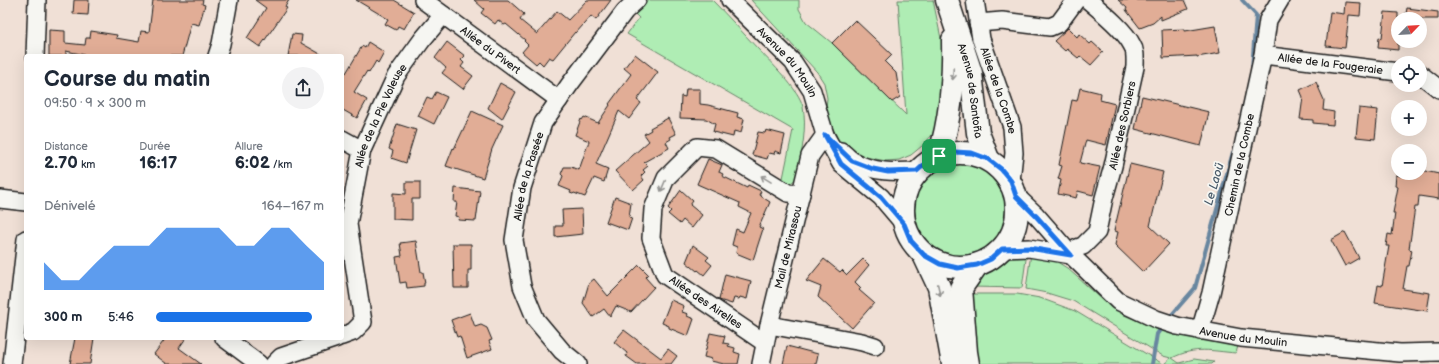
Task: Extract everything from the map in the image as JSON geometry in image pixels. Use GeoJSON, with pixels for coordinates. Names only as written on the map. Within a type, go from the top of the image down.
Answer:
{"type":"FeatureCollection","features":[{"type":"Feature","properties":{"kind":"main road","name":"Avenue de Santoña"},"geometry":{"type":"LineString","coordinates":[[948,0],[953,21],[971,73],[978,133],[988,159]]}},
{"type":"Feature","properties":{"kind":"main road","name":"Avenue de Santoña"},"geometry":{"type":"LineString","coordinates":[[939,156],[946,132],[954,74],[953,21]]}},
{"type":"Feature","properties":{"kind":"main road"},"geometry":{"type":"LineString","coordinates":[[955,152],[972,153],[988,159],[1001,169],[1013,189],[1018,215],[1013,234],[1002,249],[991,259],[977,265],[958,268],[940,264],[924,255],[911,241],[904,224],[902,205],[907,187],[917,171],[927,162],[939,156],[955,152]]}},
{"type":"Feature","properties":{"kind":"main road"},"geometry":{"type":"LineString","coordinates":[[924,255],[939,287],[953,364]]}},
{"type":"Feature","properties":{"kind":"main road"},"geometry":{"type":"LineString","coordinates":[[968,364],[961,288],[977,265]]}},
{"type":"Feature","properties":{"kind":"street"},"geometry":{"type":"LineString","coordinates":[[35,54],[37,0]]}},
{"type":"Feature","properties":{"kind":"street"},"geometry":{"type":"LineString","coordinates":[[218,54],[221,44],[229,0]]}},
{"type":"Feature","properties":{"kind":"street","name":"Allée du Pivert"},"geometry":{"type":"LineString","coordinates":[[423,0],[559,100]]}},
{"type":"Feature","properties":{"kind":"street","name":"Avenue du Moulin"},"geometry":{"type":"LineString","coordinates":[[730,0],[793,62],[812,91],[825,135],[841,164],[881,197],[904,224]]}},
{"type":"Feature","properties":{"kind":"street","name":"Allée de la Combe"},"geometry":{"type":"LineString","coordinates":[[975,0],[981,39],[1012,127],[1014,153],[1013,189]]}},
{"type":"Feature","properties":{"kind":"street"},"geometry":{"type":"LineString","coordinates":[[978,23],[1002,21],[1050,27],[1059,23],[1076,0]]}},
{"type":"Feature","properties":{"kind":"street","name":"Allée des Sorbiers"},"geometry":{"type":"LineString","coordinates":[[1071,255],[1077,248],[1083,246],[1097,232],[1135,67],[1133,46],[1129,39],[1109,18],[1088,0]]}},
{"type":"Feature","properties":{"kind":"street","name":"Chemin de la Combe"},"geometry":{"type":"LineString","coordinates":[[1200,331],[1211,293],[1263,55],[1268,20],[1280,0]]}},
{"type":"Feature","properties":{"kind":"street","name":"Allée de la Passée"},"geometry":{"type":"LineString","coordinates":[[578,364],[562,351],[536,320],[522,286],[514,240],[522,188],[543,123],[625,11],[634,1]]}},
{"type":"Feature","properties":{"kind":"street","name":"Allée de la Pie Voleuse"},"geometry":{"type":"LineString","coordinates":[[344,335],[353,332],[363,322],[348,224],[362,150],[396,76],[422,40],[443,15]]}},
{"type":"Feature","properties":{"kind":"street","name":"Allée de la Fougeraie"},"geometry":{"type":"LineString","coordinates":[[1263,55],[1391,71]]}},
{"type":"Feature","properties":{"kind":"street"},"geometry":{"type":"LineString","coordinates":[[1427,80],[1439,89]]}},
{"type":"Feature","properties":{"kind":"street","name":"Avenue du Moulin"},"geometry":{"type":"LineString","coordinates":[[825,135],[852,161],[873,169],[888,172],[917,171]]}},
{"type":"Feature","properties":{"kind":"street","name":"Mail de Mirassou"},"geometry":{"type":"LineString","coordinates":[[761,364],[810,156],[825,135]]}},
{"type":"Feature","properties":{"kind":"street"},"geometry":{"type":"LineString","coordinates":[[344,141],[362,150]]}},
{"type":"Feature","properties":{"kind":"street","name":"Allée des Airelles"},"geometry":{"type":"LineString","coordinates":[[765,343],[665,275],[651,238],[653,209],[666,178],[697,147],[716,148],[788,193],[801,194]]}},
{"type":"Feature","properties":{"kind":"street","name":"Avenue du Moulin"},"geometry":{"type":"LineString","coordinates":[[1013,189],[1071,255],[1118,302],[1156,320],[1176,326],[1241,338],[1400,353],[1439,352]]}},
{"type":"Feature","properties":{"kind":"street"},"geometry":{"type":"LineString","coordinates":[[0,199],[24,202]]}},
{"type":"Feature","properties":{"kind":"street"},"geometry":{"type":"LineString","coordinates":[[1002,249],[1029,248],[1071,255]]}},
{"type":"Feature","properties":{"kind":"street"},"geometry":{"type":"LineString","coordinates":[[12,364],[24,257]]}},
{"type":"Feature","properties":{"kind":"street"},"geometry":{"type":"LineString","coordinates":[[769,325],[862,342],[875,346]]}},
{"type":"Feature","properties":{"kind":"street"},"geometry":{"type":"LineString","coordinates":[[227,340],[259,364]]}},
{"type":"Feature","properties":{"kind":"street"},"geometry":{"type":"LineString","coordinates":[[274,364],[281,357],[331,340]]}},
{"type":"Feature","properties":{"kind":"green space"},"geometry":{"type":"Polygon","coordinates":[[[648,0],[712,0],[790,84],[800,100],[804,115],[804,139],[798,171],[793,182],[788,184],[782,183],[793,130],[627,34],[639,18],[635,14],[648,0]]]}},
{"type":"Feature","properties":{"kind":"green space"},"geometry":{"type":"Polygon","coordinates":[[[751,0],[799,0],[799,9],[806,22],[832,43],[906,115],[898,0],[933,0],[944,53],[942,103],[933,134],[911,155],[899,160],[886,161],[865,157],[849,148],[838,139],[832,126],[826,109],[827,98],[824,83],[817,72],[751,0]]]}},
{"type":"Feature","properties":{"kind":"green space"},"geometry":{"type":"Polygon","coordinates":[[[960,163],[978,167],[993,177],[1003,192],[1007,210],[1003,228],[993,243],[978,253],[960,257],[942,253],[927,243],[917,228],[913,210],[917,192],[927,177],[942,167],[960,163]]]}},
{"type":"Feature","properties":{"kind":"green space"},"geometry":{"type":"Polygon","coordinates":[[[1027,252],[1022,288],[971,287],[978,276],[1008,256],[1027,252]]]}},
{"type":"Feature","properties":{"kind":"green space"},"geometry":{"type":"Polygon","coordinates":[[[1031,253],[1051,258],[1067,268],[1104,301],[1122,314],[1152,327],[1182,336],[1238,346],[1236,353],[1204,350],[1189,352],[1172,358],[1179,363],[1194,359],[1214,362],[1212,364],[1164,364],[1171,358],[1163,356],[1073,301],[1047,293],[1026,289],[1031,253]]]}},
{"type":"Feature","properties":{"kind":"green space"},"geometry":{"type":"Polygon","coordinates":[[[971,294],[1017,294],[1040,298],[1075,311],[1163,364],[974,364],[971,294]]]}},
{"type":"Feature","properties":{"kind":"building"},"geometry":{"type":"Polygon","coordinates":[[[74,0],[89,0],[88,15],[73,14],[74,0]]]}},
{"type":"Feature","properties":{"kind":"building"},"geometry":{"type":"Polygon","coordinates":[[[153,0],[203,0],[202,4],[205,5],[199,25],[191,23],[183,54],[80,54],[66,51],[66,54],[49,54],[49,30],[65,31],[65,43],[85,45],[86,38],[90,38],[91,31],[117,35],[116,38],[139,42],[141,31],[149,32],[153,0]]]}},
{"type":"Feature","properties":{"kind":"building"},"geometry":{"type":"Polygon","coordinates":[[[255,0],[289,0],[285,7],[287,8],[260,47],[247,38],[266,8],[255,0]]]}},
{"type":"Feature","properties":{"kind":"building"},"geometry":{"type":"Polygon","coordinates":[[[356,0],[394,0],[414,12],[404,29],[398,26],[396,30],[385,24],[388,19],[356,0]]]}},
{"type":"Feature","properties":{"kind":"building"},"geometry":{"type":"Polygon","coordinates":[[[474,0],[508,0],[524,14],[520,20],[537,34],[557,11],[568,20],[587,0],[611,0],[596,20],[591,16],[576,33],[575,32],[553,59],[549,57],[543,65],[539,61],[536,64],[522,52],[528,45],[524,41],[525,40],[506,24],[504,25],[498,20],[495,24],[481,13],[484,9],[474,0]]]}},
{"type":"Feature","properties":{"kind":"building"},"geometry":{"type":"Polygon","coordinates":[[[1118,0],[1184,0],[1188,9],[1161,20],[1161,16],[1153,23],[1140,28],[1126,10],[1127,8],[1118,0]]]}},
{"type":"Feature","properties":{"kind":"building"},"geometry":{"type":"Polygon","coordinates":[[[1345,2],[1361,3],[1360,16],[1349,15],[1345,48],[1326,46],[1330,12],[1344,14],[1345,2]]]}},
{"type":"Feature","properties":{"kind":"building"},"geometry":{"type":"Polygon","coordinates":[[[1407,8],[1438,12],[1438,19],[1427,19],[1427,12],[1406,12],[1407,8]]]}},
{"type":"Feature","properties":{"kind":"building"},"geometry":{"type":"Polygon","coordinates":[[[1385,12],[1391,12],[1391,48],[1398,48],[1398,50],[1378,48],[1379,37],[1382,38],[1385,12]]]}},
{"type":"Feature","properties":{"kind":"building"},"geometry":{"type":"Polygon","coordinates":[[[855,20],[892,55],[885,62],[896,73],[900,97],[892,102],[832,43],[855,20]]]}},
{"type":"Feature","properties":{"kind":"building"},"geometry":{"type":"Polygon","coordinates":[[[1215,26],[1220,53],[1197,57],[1163,58],[1162,30],[1185,29],[1185,31],[1215,26]]]}},
{"type":"Feature","properties":{"kind":"building"},"geometry":{"type":"Polygon","coordinates":[[[1068,28],[1077,37],[1079,34],[1090,44],[1092,42],[1103,52],[1091,65],[1080,56],[1078,58],[1067,49],[1065,51],[1054,41],[1068,28]]]}},
{"type":"Feature","properties":{"kind":"building"},"geometry":{"type":"Polygon","coordinates":[[[292,34],[302,35],[301,43],[320,54],[288,54],[292,34]]]}},
{"type":"Feature","properties":{"kind":"building"},"geometry":{"type":"Polygon","coordinates":[[[368,42],[384,52],[378,63],[376,61],[369,73],[367,71],[354,92],[367,100],[357,118],[344,111],[344,72],[346,73],[362,46],[365,48],[368,42]]]}},
{"type":"Feature","properties":{"kind":"building"},"geometry":{"type":"Polygon","coordinates":[[[447,42],[465,56],[461,60],[464,63],[461,67],[473,76],[463,89],[442,73],[446,68],[435,58],[447,42]]]}},
{"type":"Feature","properties":{"kind":"building"},"geometry":{"type":"Polygon","coordinates":[[[635,54],[658,72],[637,100],[641,103],[629,119],[619,111],[596,164],[608,169],[604,182],[594,178],[585,197],[570,193],[571,191],[559,186],[563,176],[561,174],[564,167],[571,167],[579,170],[589,141],[575,135],[581,119],[582,120],[584,117],[598,123],[610,105],[609,104],[631,74],[624,68],[635,54]]]}},
{"type":"Feature","properties":{"kind":"building"},"geometry":{"type":"Polygon","coordinates":[[[1316,82],[1324,100],[1323,110],[1334,112],[1333,125],[1313,123],[1313,120],[1300,119],[1303,97],[1300,90],[1316,82]]]}},
{"type":"Feature","properties":{"kind":"building"},"geometry":{"type":"Polygon","coordinates":[[[500,83],[516,92],[502,119],[488,108],[500,83]]]}},
{"type":"Feature","properties":{"kind":"building"},"geometry":{"type":"Polygon","coordinates":[[[1080,88],[1101,93],[1100,100],[1115,104],[1106,145],[1086,140],[1080,163],[1100,167],[1093,195],[1078,191],[1076,198],[1058,194],[1061,180],[1058,179],[1062,166],[1059,165],[1072,100],[1077,101],[1080,88]]]}},
{"type":"Feature","properties":{"kind":"building"},"geometry":{"type":"Polygon","coordinates":[[[686,89],[700,89],[700,104],[738,113],[737,117],[744,119],[741,133],[734,131],[733,137],[713,132],[715,124],[706,119],[680,118],[681,96],[685,97],[686,89]]]}},
{"type":"Feature","properties":{"kind":"building"},"geometry":{"type":"Polygon","coordinates":[[[436,92],[447,97],[434,124],[418,116],[427,97],[432,99],[436,92]]]}},
{"type":"Feature","properties":{"kind":"building"},"geometry":{"type":"Polygon","coordinates":[[[1142,96],[1209,112],[1201,146],[1135,129],[1142,96]]]}},
{"type":"Feature","properties":{"kind":"building"},"geometry":{"type":"Polygon","coordinates":[[[1359,108],[1378,110],[1375,139],[1356,137],[1359,108]]]}},
{"type":"Feature","properties":{"kind":"building"},"geometry":{"type":"Polygon","coordinates":[[[472,111],[503,125],[492,149],[483,178],[446,166],[453,148],[454,149],[472,111]]]}},
{"type":"Feature","properties":{"kind":"building"},"geometry":{"type":"Polygon","coordinates":[[[668,118],[676,134],[670,137],[671,139],[666,142],[669,148],[644,162],[648,166],[643,170],[645,172],[641,176],[644,180],[633,190],[615,171],[649,141],[644,134],[651,130],[650,128],[668,118]]]}},
{"type":"Feature","properties":{"kind":"building"},"geometry":{"type":"Polygon","coordinates":[[[397,124],[416,130],[406,163],[391,158],[393,151],[389,149],[397,124]]]}},
{"type":"Feature","properties":{"kind":"building"},"geometry":{"type":"Polygon","coordinates":[[[766,130],[785,135],[781,153],[775,151],[774,154],[769,153],[767,159],[752,155],[758,132],[765,133],[766,130]]]}},
{"type":"Feature","properties":{"kind":"building"},"geometry":{"type":"Polygon","coordinates":[[[708,159],[722,165],[719,172],[723,174],[722,176],[747,188],[748,185],[761,191],[759,195],[770,202],[759,227],[763,229],[753,260],[736,253],[737,247],[732,245],[736,229],[743,232],[751,213],[739,207],[740,203],[697,184],[708,159]]]}},
{"type":"Feature","properties":{"kind":"building"},"geometry":{"type":"Polygon","coordinates":[[[1130,164],[1163,172],[1150,226],[1169,244],[1143,272],[1115,245],[1118,232],[1114,231],[1130,164]]]}},
{"type":"Feature","properties":{"kind":"building"},"geometry":{"type":"Polygon","coordinates":[[[1427,171],[1439,174],[1439,199],[1419,196],[1418,207],[1415,207],[1409,249],[1412,250],[1409,266],[1407,266],[1403,289],[1430,293],[1427,311],[1375,303],[1378,285],[1382,286],[1389,246],[1386,246],[1388,234],[1392,235],[1395,213],[1393,213],[1398,187],[1395,186],[1396,180],[1427,180],[1427,171]]]}},
{"type":"Feature","properties":{"kind":"building"},"geometry":{"type":"Polygon","coordinates":[[[406,182],[420,182],[420,199],[412,199],[412,220],[393,219],[393,193],[406,194],[406,182]]]}},
{"type":"Feature","properties":{"kind":"building"},"geometry":{"type":"Polygon","coordinates":[[[455,188],[480,191],[476,221],[458,220],[459,217],[455,216],[457,202],[454,202],[455,188]]]}},
{"type":"Feature","properties":{"kind":"building"},"geometry":{"type":"Polygon","coordinates":[[[681,190],[693,201],[690,205],[702,215],[692,228],[683,220],[680,224],[668,214],[671,211],[668,208],[681,190]]]}},
{"type":"Feature","properties":{"kind":"building"},"geometry":{"type":"Polygon","coordinates":[[[615,197],[631,203],[629,217],[632,218],[628,230],[606,222],[615,197]]]}},
{"type":"Feature","properties":{"kind":"building"},"geometry":{"type":"Polygon","coordinates":[[[582,209],[583,234],[555,237],[555,226],[563,226],[562,210],[582,209]]]}},
{"type":"Feature","properties":{"kind":"building"},"geometry":{"type":"Polygon","coordinates":[[[1345,232],[1359,258],[1345,266],[1331,240],[1345,232]]]}},
{"type":"Feature","properties":{"kind":"building"},"geometry":{"type":"Polygon","coordinates":[[[416,241],[421,272],[423,272],[425,283],[424,286],[407,288],[406,282],[400,283],[396,257],[402,256],[400,243],[416,241]]]}},
{"type":"Feature","properties":{"kind":"building"},"geometry":{"type":"Polygon","coordinates":[[[453,244],[471,244],[471,270],[468,270],[468,288],[454,288],[453,244]]]}},
{"type":"Feature","properties":{"kind":"building"},"geometry":{"type":"Polygon","coordinates":[[[693,245],[709,257],[706,260],[712,265],[704,275],[686,262],[693,245]]]}},
{"type":"Feature","properties":{"kind":"building"},"geometry":{"type":"Polygon","coordinates":[[[824,259],[840,272],[842,270],[847,275],[863,259],[869,265],[855,282],[861,288],[859,290],[874,303],[852,328],[818,297],[821,287],[806,281],[824,259]]]}},
{"type":"Feature","properties":{"kind":"building"},"geometry":{"type":"Polygon","coordinates":[[[639,265],[648,274],[645,277],[654,287],[631,312],[616,306],[610,317],[604,309],[593,317],[583,303],[589,283],[594,279],[608,296],[639,265]]]}},
{"type":"Feature","properties":{"kind":"building"},"geometry":{"type":"Polygon","coordinates":[[[725,274],[751,281],[747,299],[740,297],[739,299],[734,298],[732,304],[719,300],[725,274]]]}},
{"type":"Feature","properties":{"kind":"building"},"geometry":{"type":"Polygon","coordinates":[[[671,300],[684,306],[682,312],[688,314],[687,316],[694,319],[688,336],[669,328],[669,326],[662,323],[671,300]]]}},
{"type":"Feature","properties":{"kind":"building"},"geometry":{"type":"Polygon","coordinates":[[[470,313],[475,327],[481,325],[487,328],[492,340],[489,341],[492,349],[467,358],[460,336],[457,337],[451,320],[470,313]]]}},
{"type":"Feature","properties":{"kind":"building"},"geometry":{"type":"Polygon","coordinates":[[[624,330],[661,358],[668,349],[677,356],[671,364],[637,364],[626,356],[627,353],[614,342],[624,330]]]}},
{"type":"Feature","properties":{"kind":"building"},"geometry":{"type":"Polygon","coordinates":[[[710,333],[725,336],[723,343],[729,344],[728,346],[735,348],[734,352],[740,354],[738,364],[724,364],[711,361],[712,359],[704,357],[710,333]]]}},
{"type":"Feature","properties":{"kind":"building"},"geometry":{"type":"Polygon","coordinates":[[[75,340],[94,340],[90,364],[70,364],[75,340]]]}},
{"type":"Feature","properties":{"kind":"building"},"geometry":{"type":"Polygon","coordinates":[[[164,340],[185,340],[179,348],[201,364],[167,364],[154,354],[164,340]]]}},
{"type":"Feature","properties":{"kind":"building"},"geometry":{"type":"Polygon","coordinates":[[[787,346],[818,354],[816,364],[783,364],[787,346]]]}},
{"type":"Feature","properties":{"kind":"waterway","name":"Le Laoü"},"geometry":{"type":"LineString","coordinates":[[1242,0],[1256,15],[1252,69]]}},
{"type":"Feature","properties":{"kind":"waterway","name":"Le Laoü"},"geometry":{"type":"LineString","coordinates":[[1168,319],[1195,288],[1233,152]]}},
{"type":"Feature","properties":{"kind":"waterway","name":"Le Laoü"},"geometry":{"type":"LineString","coordinates":[[1152,364],[1157,334],[1163,326]]}},
{"type":"Feature","properties":{"kind":"route"},"geometry":{"type":"LineString","coordinates":[[825,135],[852,161],[873,169],[888,172],[917,171],[927,162],[939,156],[955,152],[972,153],[988,159],[1001,169],[1011,181],[1016,196],[1071,255],[1029,248],[1002,249],[991,259],[977,265],[958,268],[940,264],[924,255],[911,241],[904,224],[881,197],[841,164],[825,135]]}}]}
